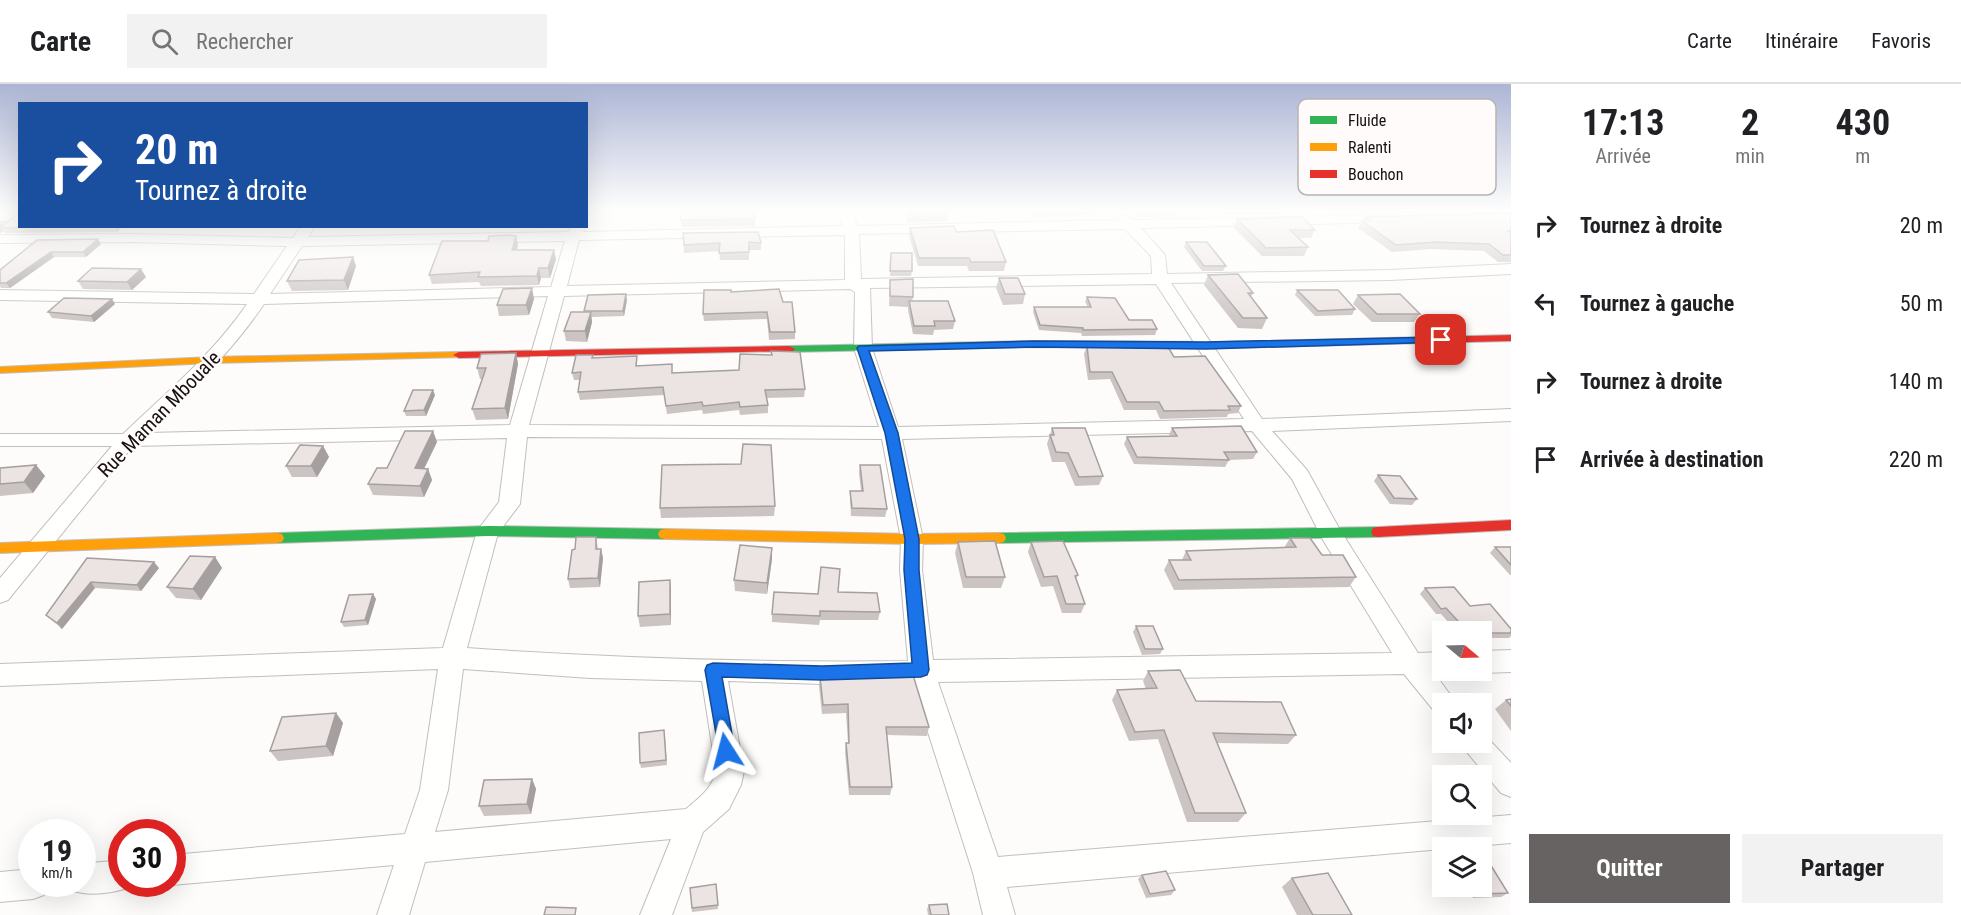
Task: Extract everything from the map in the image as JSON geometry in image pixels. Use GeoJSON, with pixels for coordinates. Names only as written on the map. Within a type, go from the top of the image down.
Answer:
{"type":"FeatureCollection","features":[{"type":"Feature","properties":{"kind":"street","name":"Rue Maman Mbouale"},"geometry":{"type":"LineString","coordinates":[[0,594],[129,440],[212,360],[237,331],[292,250]]}},
{"type":"Feature","properties":{"kind":"street"},"geometry":{"type":"LineString","coordinates":[[393,915],[434,790],[452,658],[488,531],[509,504],[518,431],[570,250]]}},
{"type":"Feature","properties":{"kind":"street"},"geometry":{"type":"LineString","coordinates":[[851,250],[853,284]]}},
{"type":"Feature","properties":{"kind":"street"},"geometry":{"type":"LineString","coordinates":[[1153,250],[1158,255],[1160,278],[1257,425],[1300,476],[1331,534],[1412,665],[1435,693]]}},
{"type":"Feature","properties":{"kind":"street"},"geometry":{"type":"LineString","coordinates":[[0,295],[259,300],[853,284],[1390,275],[1511,269]]}},
{"type":"Feature","properties":{"kind":"street"},"geometry":{"type":"LineString","coordinates":[[853,284],[863,290],[863,348],[891,433],[912,539],[911,570],[921,670],[988,873],[999,915]]}},
{"type":"Feature","properties":{"kind":"street"},"geometry":{"type":"LineString","coordinates":[[0,370],[212,360],[1034,344],[1206,345],[1511,338]]}},
{"type":"Feature","properties":{"kind":"street"},"geometry":{"type":"LineString","coordinates":[[0,440],[129,440],[518,431],[891,433],[1257,425],[1511,415]]}},
{"type":"Feature","properties":{"kind":"street"},"geometry":{"type":"LineString","coordinates":[[0,548],[488,531],[912,539],[1331,534],[1511,525]]}},
{"type":"Feature","properties":{"kind":"street"},"geometry":{"type":"LineString","coordinates":[[0,675],[452,658],[590,667],[822,673],[1432,664]]}},
{"type":"Feature","properties":{"kind":"street"},"geometry":{"type":"LineString","coordinates":[[1492,662],[1511,661]]}},
{"type":"Feature","properties":{"kind":"street"},"geometry":{"type":"LineString","coordinates":[[656,915],[692,823],[718,799],[727,785],[730,771],[713,670]]}},
{"type":"Feature","properties":{"kind":"street"},"geometry":{"type":"LineString","coordinates":[[1485,753],[1511,784]]}},
{"type":"Feature","properties":{"kind":"street"},"geometry":{"type":"LineString","coordinates":[[186,869],[692,823]]}},
{"type":"Feature","properties":{"kind":"street"},"geometry":{"type":"LineString","coordinates":[[988,873],[1511,829]]}},
{"type":"Feature","properties":{"kind":"street"},"geometry":{"type":"LineString","coordinates":[[0,887],[18,885]]}},
{"type":"Feature","properties":{"kind":"building"},"geometry":{"type":"Polygon","coordinates":[[[25,250],[86,250],[83,252],[51,252],[6,283],[0,283],[0,270],[25,250]]]}},
{"type":"Feature","properties":{"kind":"building"},"geometry":{"type":"Polygon","coordinates":[[[439,250],[554,250],[548,268],[539,268],[537,276],[478,277],[480,272],[429,275],[439,250]]]}},
{"type":"Feature","properties":{"kind":"building"},"geometry":{"type":"Polygon","coordinates":[[[719,250],[749,250],[749,252],[719,253],[719,250]]]}},
{"type":"Feature","properties":{"kind":"building"},"geometry":{"type":"Polygon","coordinates":[[[917,250],[1001,250],[1006,262],[971,262],[969,258],[919,258],[917,250]]]}},
{"type":"Feature","properties":{"kind":"building"},"geometry":{"type":"Polygon","coordinates":[[[1192,250],[1213,250],[1226,266],[1204,266],[1192,250]]]}},
{"type":"Feature","properties":{"kind":"building"},"geometry":{"type":"Polygon","coordinates":[[[1496,250],[1511,250],[1511,255],[1503,255],[1496,250]]]}},
{"type":"Feature","properties":{"kind":"building"},"geometry":{"type":"Polygon","coordinates":[[[891,253],[912,253],[912,271],[890,271],[891,253]]]}},
{"type":"Feature","properties":{"kind":"building"},"geometry":{"type":"Polygon","coordinates":[[[353,257],[344,280],[287,281],[299,260],[353,257]]]}},
{"type":"Feature","properties":{"kind":"building"},"geometry":{"type":"Polygon","coordinates":[[[92,268],[141,269],[127,282],[78,281],[92,268]]]}},
{"type":"Feature","properties":{"kind":"building"},"geometry":{"type":"Polygon","coordinates":[[[1238,274],[1253,293],[1248,293],[1267,318],[1243,318],[1208,275],[1238,274]]]}},
{"type":"Feature","properties":{"kind":"building"},"geometry":{"type":"Polygon","coordinates":[[[999,278],[1018,278],[1025,294],[1005,294],[999,278]]]}},
{"type":"Feature","properties":{"kind":"building"},"geometry":{"type":"Polygon","coordinates":[[[913,279],[913,297],[890,296],[890,280],[913,279]]]}},
{"type":"Feature","properties":{"kind":"building"},"geometry":{"type":"Polygon","coordinates":[[[532,288],[526,305],[497,305],[503,289],[532,288]]]}},
{"type":"Feature","properties":{"kind":"building"},"geometry":{"type":"Polygon","coordinates":[[[779,289],[783,302],[792,302],[795,332],[770,332],[767,312],[703,314],[704,290],[731,290],[731,292],[779,289]]]}},
{"type":"Feature","properties":{"kind":"building"},"geometry":{"type":"Polygon","coordinates":[[[1297,290],[1338,290],[1355,309],[1318,311],[1297,290]]]}},
{"type":"Feature","properties":{"kind":"building"},"geometry":{"type":"Polygon","coordinates":[[[626,294],[623,311],[584,311],[588,295],[626,294]]]}},
{"type":"Feature","properties":{"kind":"building"},"geometry":{"type":"Polygon","coordinates":[[[1400,294],[1420,314],[1377,314],[1358,295],[1400,294]]]}},
{"type":"Feature","properties":{"kind":"building"},"geometry":{"type":"Polygon","coordinates":[[[1087,297],[1115,298],[1129,320],[1152,320],[1157,329],[1083,330],[1083,328],[1040,325],[1034,307],[1091,307],[1087,297]]]}},
{"type":"Feature","properties":{"kind":"building"},"geometry":{"type":"Polygon","coordinates":[[[64,298],[112,299],[91,316],[48,312],[64,298]]]}},
{"type":"Feature","properties":{"kind":"building"},"geometry":{"type":"Polygon","coordinates":[[[909,301],[948,301],[955,321],[934,321],[935,326],[914,326],[909,301]]]}},
{"type":"Feature","properties":{"kind":"building"},"geometry":{"type":"Polygon","coordinates":[[[571,312],[591,312],[585,331],[564,331],[571,312]]]}},
{"type":"Feature","properties":{"kind":"building"},"geometry":{"type":"Polygon","coordinates":[[[1087,346],[1168,347],[1174,357],[1205,356],[1241,406],[1228,406],[1230,410],[1164,411],[1159,402],[1127,402],[1112,372],[1090,372],[1087,346]]]}},
{"type":"Feature","properties":{"kind":"building"},"geometry":{"type":"Polygon","coordinates":[[[771,351],[800,352],[805,389],[765,390],[768,405],[740,407],[739,402],[703,406],[702,402],[666,406],[663,387],[578,392],[581,372],[572,373],[576,355],[593,355],[592,358],[637,356],[636,366],[672,364],[672,373],[739,370],[740,354],[772,355],[771,351]]]}},
{"type":"Feature","properties":{"kind":"building"},"geometry":{"type":"Polygon","coordinates":[[[516,353],[505,408],[472,409],[486,368],[477,368],[481,354],[516,353]]]}},
{"type":"Feature","properties":{"kind":"building"},"geometry":{"type":"Polygon","coordinates":[[[413,390],[433,390],[424,410],[404,411],[413,390]]]}},
{"type":"Feature","properties":{"kind":"building"},"geometry":{"type":"Polygon","coordinates":[[[1241,426],[1257,452],[1224,452],[1229,460],[1137,457],[1127,437],[1177,436],[1172,428],[1241,426]]]}},
{"type":"Feature","properties":{"kind":"building"},"geometry":{"type":"Polygon","coordinates":[[[1052,428],[1085,428],[1103,476],[1079,477],[1068,453],[1056,452],[1050,435],[1054,435],[1052,428]]]}},
{"type":"Feature","properties":{"kind":"building"},"geometry":{"type":"Polygon","coordinates":[[[405,431],[433,431],[415,468],[428,469],[420,486],[368,484],[377,468],[387,468],[405,431]]]}},
{"type":"Feature","properties":{"kind":"building"},"geometry":{"type":"Polygon","coordinates":[[[743,444],[771,445],[775,506],[660,508],[662,465],[741,464],[743,444]]]}},
{"type":"Feature","properties":{"kind":"building"},"geometry":{"type":"Polygon","coordinates":[[[300,445],[323,446],[311,466],[286,466],[300,445]]]}},
{"type":"Feature","properties":{"kind":"building"},"geometry":{"type":"Polygon","coordinates":[[[36,465],[24,482],[0,484],[0,468],[36,465]]]}},
{"type":"Feature","properties":{"kind":"building"},"geometry":{"type":"Polygon","coordinates":[[[860,465],[880,465],[887,509],[852,508],[850,491],[863,491],[860,465]]]}},
{"type":"Feature","properties":{"kind":"building"},"geometry":{"type":"Polygon","coordinates":[[[1378,475],[1400,476],[1417,499],[1394,498],[1378,475]]]}},
{"type":"Feature","properties":{"kind":"building"},"geometry":{"type":"Polygon","coordinates":[[[576,537],[596,537],[596,549],[601,549],[598,578],[568,579],[576,537]]]}},
{"type":"Feature","properties":{"kind":"building"},"geometry":{"type":"Polygon","coordinates":[[[1290,538],[1310,538],[1322,555],[1343,555],[1356,577],[1179,580],[1169,560],[1191,560],[1186,551],[1296,547],[1290,538]]]}},
{"type":"Feature","properties":{"kind":"building"},"geometry":{"type":"Polygon","coordinates":[[[995,541],[1005,577],[966,577],[958,542],[995,541]]]}},
{"type":"Feature","properties":{"kind":"building"},"geometry":{"type":"Polygon","coordinates":[[[1063,541],[1078,575],[1075,576],[1085,604],[1066,604],[1057,576],[1044,577],[1031,542],[1063,541]]]}},
{"type":"Feature","properties":{"kind":"building"},"geometry":{"type":"Polygon","coordinates":[[[740,545],[772,548],[767,583],[734,580],[740,545]]]}},
{"type":"Feature","properties":{"kind":"building"},"geometry":{"type":"Polygon","coordinates":[[[1495,547],[1511,547],[1511,565],[1495,547]]]}},
{"type":"Feature","properties":{"kind":"building"},"geometry":{"type":"Polygon","coordinates":[[[190,556],[215,557],[193,589],[167,587],[190,556]]]}},
{"type":"Feature","properties":{"kind":"building"},"geometry":{"type":"Polygon","coordinates":[[[87,558],[154,562],[137,585],[91,582],[57,623],[46,615],[87,558]]]}},
{"type":"Feature","properties":{"kind":"building"},"geometry":{"type":"Polygon","coordinates":[[[821,567],[840,569],[838,592],[877,593],[880,612],[820,611],[820,616],[772,614],[774,592],[818,594],[821,567]]]}},
{"type":"Feature","properties":{"kind":"building"},"geometry":{"type":"Polygon","coordinates":[[[670,580],[670,614],[638,616],[639,582],[670,580]]]}},
{"type":"Feature","properties":{"kind":"building"},"geometry":{"type":"Polygon","coordinates":[[[1454,587],[1470,606],[1490,604],[1511,629],[1511,633],[1492,633],[1492,621],[1458,621],[1446,608],[1441,609],[1425,588],[1454,587]]]}},
{"type":"Feature","properties":{"kind":"building"},"geometry":{"type":"Polygon","coordinates":[[[373,594],[365,620],[341,622],[349,595],[373,594]]]}},
{"type":"Feature","properties":{"kind":"building"},"geometry":{"type":"Polygon","coordinates":[[[1136,626],[1153,626],[1163,649],[1145,649],[1136,626]]]}},
{"type":"Feature","properties":{"kind":"building"},"geometry":{"type":"Polygon","coordinates":[[[1180,670],[1196,701],[1281,702],[1296,735],[1213,733],[1246,813],[1195,813],[1164,730],[1135,732],[1117,690],[1157,688],[1148,671],[1180,670]]]}},
{"type":"Feature","properties":{"kind":"building"},"geometry":{"type":"Polygon","coordinates":[[[913,675],[929,727],[886,727],[892,787],[850,787],[846,743],[849,743],[848,704],[823,705],[820,677],[913,675]]]}},
{"type":"Feature","properties":{"kind":"building"},"geometry":{"type":"Polygon","coordinates":[[[336,713],[326,746],[270,751],[282,717],[336,713]]]}},
{"type":"Feature","properties":{"kind":"building"},"geometry":{"type":"Polygon","coordinates":[[[664,730],[666,760],[640,763],[639,733],[664,730]]]}},
{"type":"Feature","properties":{"kind":"building"},"geometry":{"type":"Polygon","coordinates":[[[532,779],[527,804],[479,806],[484,780],[532,779]]]}},
{"type":"Feature","properties":{"kind":"building"},"geometry":{"type":"Polygon","coordinates":[[[1492,867],[1508,893],[1492,894],[1492,867]]]}},
{"type":"Feature","properties":{"kind":"building"},"geometry":{"type":"Polygon","coordinates":[[[1166,871],[1175,890],[1150,894],[1142,875],[1166,871]]]}},
{"type":"Feature","properties":{"kind":"building"},"geometry":{"type":"Polygon","coordinates":[[[1328,873],[1352,915],[1313,915],[1292,878],[1328,873]]]}},
{"type":"Feature","properties":{"kind":"building"},"geometry":{"type":"Polygon","coordinates":[[[716,884],[718,905],[692,908],[690,888],[716,884]]]}},
{"type":"Feature","properties":{"kind":"building"},"geometry":{"type":"Polygon","coordinates":[[[947,904],[949,915],[931,915],[929,905],[947,904]]]}},
{"type":"Feature","properties":{"kind":"building"},"geometry":{"type":"Polygon","coordinates":[[[546,907],[576,908],[575,915],[544,915],[546,907]]]}},
{"type":"Feature","properties":{"kind":"traffic: fast"},"geometry":{"type":"LineString","coordinates":[[789,349],[1034,344],[1217,345]]}},
{"type":"Feature","properties":{"kind":"traffic: fast"},"geometry":{"type":"LineString","coordinates":[[277,538],[488,531],[665,534]]}},
{"type":"Feature","properties":{"kind":"traffic: fast"},"geometry":{"type":"LineString","coordinates":[[999,538],[1378,532]]}},
{"type":"Feature","properties":{"kind":"traffic: slow"},"geometry":{"type":"LineString","coordinates":[[0,370],[212,360],[459,355]]}},
{"type":"Feature","properties":{"kind":"traffic: slow"},"geometry":{"type":"LineString","coordinates":[[665,534],[912,539],[999,538]]}},
{"type":"Feature","properties":{"kind":"traffic: slow"},"geometry":{"type":"LineString","coordinates":[[0,548],[277,538]]}},
{"type":"Feature","properties":{"kind":"traffic: jam"},"geometry":{"type":"LineString","coordinates":[[1217,345],[1511,338]]}},
{"type":"Feature","properties":{"kind":"traffic: jam"},"geometry":{"type":"LineString","coordinates":[[459,355],[789,349]]}},
{"type":"Feature","properties":{"kind":"traffic: jam"},"geometry":{"type":"LineString","coordinates":[[1378,532],[1511,525]]}},
{"type":"Feature","properties":{"kind":"route"},"geometry":{"type":"LineString","coordinates":[[726,751],[713,670],[822,673],[921,670],[911,570],[912,539],[891,433],[863,348],[1441,340]]}}]}
